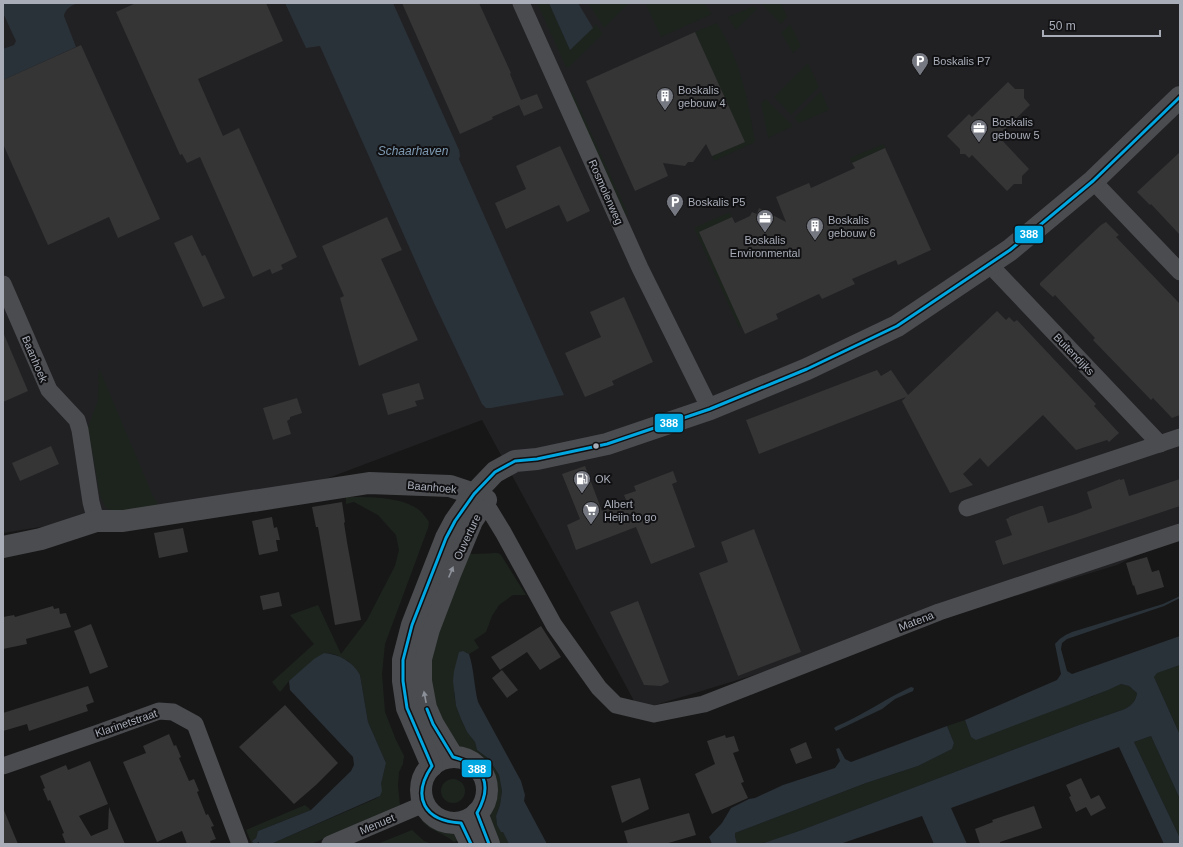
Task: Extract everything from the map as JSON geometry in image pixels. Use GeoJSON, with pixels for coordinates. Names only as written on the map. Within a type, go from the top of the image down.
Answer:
{"type":"FeatureCollection","features":[{"type":"Feature","properties":{"kind":"street","name":"Rosmolenweg"},"geometry":{"type":"LineString","coordinates":[[521,3],[640,268],[710,409]]}},
{"type":"Feature","properties":{"kind":"street"},"geometry":{"type":"LineString","coordinates":[[710,409],[807,369],[897,326],[1010,250],[1092,181],[1180,97]]}},
{"type":"Feature","properties":{"kind":"street"},"geometry":{"type":"LineString","coordinates":[[1092,181],[1180,272]]}},
{"type":"Feature","properties":{"kind":"street","name":"Buitendijks"},"geometry":{"type":"LineString","coordinates":[[989,264],[1160,444]]}},
{"type":"Feature","properties":{"kind":"street","name":"Baanhoek"},"geometry":{"type":"LineString","coordinates":[[3,284],[49,390],[78,420],[91,502],[96,521]]}},
{"type":"Feature","properties":{"kind":"street","name":"Ouverture"},"geometry":{"type":"LineString","coordinates":[[432,766],[408,708],[403,682],[402,660],[412,625],[446,538],[455,521],[479,497],[503,485],[538,459],[607,444],[710,409]]}},
{"type":"Feature","properties":{"kind":"street"},"geometry":{"type":"LineString","coordinates":[[967,508],[1180,437]]}},
{"type":"Feature","properties":{"kind":"street","name":"Baanhoek"},"geometry":{"type":"LineString","coordinates":[[3,547],[41,539],[96,521],[123,521],[369,483],[450,486],[479,497]]}},
{"type":"Feature","properties":{"kind":"street","name":"Ouverture"},"geometry":{"type":"LineString","coordinates":[[453,757],[432,724],[426,708],[422,680],[422,659],[429,629],[472,521],[479,497]]}},
{"type":"Feature","properties":{"kind":"street","name":"Matena"},"geometry":{"type":"LineString","coordinates":[[479,497],[503,532],[554,625],[599,688],[616,705],[654,714],[704,704],[939,612],[1180,532]]}},
{"type":"Feature","properties":{"kind":"street","name":"Klarinetstraat"},"geometry":{"type":"LineString","coordinates":[[3,766],[159,710],[173,712],[195,724],[240,844]]}},
{"type":"Feature","properties":{"kind":"street"},"geometry":{"type":"LineString","coordinates":[[453,757],[471,762],[478,769],[484,777],[486,796],[483,805],[469,818],[452,824],[437,819],[431,814],[424,804],[421,789],[423,780],[432,766],[443,759],[453,757]]}},
{"type":"Feature","properties":{"kind":"street","name":"Menuet"},"geometry":{"type":"LineString","coordinates":[[330,844],[424,804]]}},
{"type":"Feature","properties":{"kind":"street"},"geometry":{"type":"LineString","coordinates":[[469,818],[471,844]]}},
{"type":"Feature","properties":{"kind":"street"},"geometry":{"type":"LineString","coordinates":[[469,818],[489,844]]}},
{"type":"Feature","properties":{"kind":"shaded area"},"geometry":{"type":"Polygon","coordinates":[[[3,3],[1180,3],[1180,534],[1117,565],[639,710],[482,420],[315,483],[3,533],[3,3]]]}},
{"type":"Feature","properties":{"kind":"shaded area"},"geometry":{"type":"Polygon","coordinates":[[[537,3],[549,3],[570,50],[596,24],[603,34],[568,68],[566,67],[537,3]]]}},
{"type":"Feature","properties":{"kind":"shaded area"},"geometry":{"type":"Polygon","coordinates":[[[588,3],[629,3],[604,28],[588,3]]]}},
{"type":"Feature","properties":{"kind":"shaded area"},"geometry":{"type":"Polygon","coordinates":[[[648,3],[704,3],[712,14],[661,37],[646,5],[648,3]]]}},
{"type":"Feature","properties":{"kind":"shaded area"},"geometry":{"type":"Polygon","coordinates":[[[760,3],[781,3],[787,17],[781,24],[760,3]]]}},
{"type":"Feature","properties":{"kind":"shaded area"},"geometry":{"type":"Polygon","coordinates":[[[754,6],[757,9],[736,30],[728,17],[754,6]]]}},
{"type":"Feature","properties":{"kind":"shaded area"},"geometry":{"type":"Polygon","coordinates":[[[717,23],[738,66],[746,95],[755,142],[714,161],[712,156],[744,141],[695,32],[717,23]]]}},
{"type":"Feature","properties":{"kind":"shaded area"},"geometry":{"type":"Polygon","coordinates":[[[790,24],[801,46],[793,53],[781,33],[790,24]]]}},
{"type":"Feature","properties":{"kind":"shaded area"},"geometry":{"type":"Polygon","coordinates":[[[808,63],[819,87],[791,115],[774,97],[808,63]]]}},
{"type":"Feature","properties":{"kind":"shaded area"},"geometry":{"type":"Polygon","coordinates":[[[572,91],[629,216],[625,214],[570,95],[572,91]]]}},
{"type":"Feature","properties":{"kind":"shaded area"},"geometry":{"type":"Polygon","coordinates":[[[821,91],[829,110],[799,123],[794,118],[821,91]]]}},
{"type":"Feature","properties":{"kind":"shaded area"},"geometry":{"type":"Polygon","coordinates":[[[766,99],[793,126],[768,138],[761,103],[766,99]]]}},
{"type":"Feature","properties":{"kind":"shaded area"},"geometry":{"type":"Polygon","coordinates":[[[883,144],[885,148],[852,163],[850,158],[883,144]]]}},
{"type":"Feature","properties":{"kind":"shaded area"},"geometry":{"type":"Polygon","coordinates":[[[730,212],[732,217],[699,232],[742,326],[739,328],[694,228],[730,212]]]}},
{"type":"Feature","properties":{"kind":"shaded area"},"geometry":{"type":"Polygon","coordinates":[[[99,368],[153,496],[164,513],[120,514],[106,508],[100,496],[90,439],[87,430],[98,400],[99,368]]]}},
{"type":"Feature","properties":{"kind":"shaded area"},"geometry":{"type":"Polygon","coordinates":[[[346,497],[384,498],[403,502],[412,505],[419,510],[429,522],[385,644],[382,674],[385,712],[404,756],[403,764],[399,772],[398,786],[400,805],[311,844],[271,844],[380,796],[386,763],[368,722],[360,675],[348,661],[334,654],[324,653],[289,681],[280,692],[272,682],[314,644],[290,615],[318,605],[341,654],[367,620],[395,566],[399,550],[396,535],[378,515],[354,502],[346,504],[346,497]]]}},
{"type":"Feature","properties":{"kind":"shaded area"},"geometry":{"type":"Polygon","coordinates":[[[465,552],[473,554],[498,553],[501,555],[526,595],[513,595],[499,605],[492,616],[486,632],[474,640],[479,648],[469,654],[466,652],[454,692],[456,706],[467,732],[475,742],[477,750],[489,759],[499,775],[502,791],[500,805],[496,816],[497,825],[503,832],[509,844],[494,844],[485,810],[490,798],[490,790],[486,774],[482,767],[474,760],[457,752],[433,712],[429,655],[465,552]]]}},
{"type":"Feature","properties":{"kind":"shaded area"},"geometry":{"type":"Polygon","coordinates":[[[1180,665],[1180,735],[1154,677],[1156,673],[1180,665]]]}},
{"type":"Feature","properties":{"kind":"shaded area"},"geometry":{"type":"Polygon","coordinates":[[[1121,684],[1129,686],[1137,693],[1136,698],[1130,706],[1125,709],[778,839],[761,844],[737,844],[735,833],[866,783],[918,766],[952,749],[954,743],[947,726],[965,720],[971,737],[1093,696],[1121,684]]]}},
{"type":"Feature","properties":{"kind":"shaded area"},"geometry":{"type":"Polygon","coordinates":[[[1151,736],[1180,799],[1180,838],[1134,742],[1151,736]]]}},
{"type":"Feature","properties":{"kind":"shaded area"},"geometry":{"type":"Polygon","coordinates":[[[453,779],[458,780],[464,786],[464,796],[458,802],[453,803],[448,802],[442,796],[441,791],[442,786],[448,780],[453,779]]]}},
{"type":"Feature","properties":{"kind":"shaded area"},"geometry":{"type":"Polygon","coordinates":[[[305,805],[311,810],[258,831],[256,838],[252,841],[254,844],[252,844],[246,830],[305,805]]]}},
{"type":"Feature","properties":{"kind":"shaded area"},"geometry":{"type":"Polygon","coordinates":[[[423,819],[444,826],[461,839],[454,842],[430,828],[422,821],[423,819]]]}},
{"type":"Feature","properties":{"kind":"shaded area"},"geometry":{"type":"Polygon","coordinates":[[[412,830],[424,841],[432,844],[377,844],[412,830]]]}},
{"type":"Feature","properties":{"kind":"water"},"geometry":{"type":"Polygon","coordinates":[[[3,3],[77,3],[67,10],[64,16],[76,47],[3,80],[3,49],[14,45],[16,41],[3,13],[3,3]]]}},
{"type":"Feature","properties":{"kind":"water","name":"Schaarhaven"},"geometry":{"type":"Polygon","coordinates":[[[285,3],[393,3],[459,150],[459,159],[564,395],[491,408],[486,408],[482,404],[434,303],[320,46],[306,48],[285,3]]]}},
{"type":"Feature","properties":{"kind":"water"},"geometry":{"type":"Polygon","coordinates":[[[549,3],[578,3],[593,28],[570,50],[549,3]]]}},
{"type":"Feature","properties":{"kind":"water"},"geometry":{"type":"Polygon","coordinates":[[[1180,596],[1180,598],[1164,606],[1067,639],[1062,643],[1061,649],[1067,671],[1072,674],[1180,636],[1180,665],[1157,673],[1154,677],[1180,735],[1180,799],[1151,736],[1134,742],[1180,838],[1180,844],[1164,844],[1119,747],[951,808],[967,844],[934,844],[922,816],[840,844],[761,844],[1125,709],[1130,706],[1136,698],[1137,693],[1129,686],[1121,684],[976,740],[971,737],[965,720],[1057,680],[1061,674],[1055,644],[1065,636],[1072,632],[1163,604],[1180,596]]]}},
{"type":"Feature","properties":{"kind":"water"},"geometry":{"type":"Polygon","coordinates":[[[463,651],[469,654],[478,702],[521,781],[525,795],[524,801],[547,844],[509,844],[503,832],[501,832],[497,825],[496,816],[500,805],[502,791],[499,775],[489,759],[477,750],[475,742],[467,732],[456,706],[453,681],[454,671],[459,652],[463,651]]]}},
{"type":"Feature","properties":{"kind":"water"},"geometry":{"type":"Polygon","coordinates":[[[324,653],[345,659],[357,670],[360,675],[368,722],[386,763],[381,784],[382,791],[380,796],[271,844],[259,844],[259,842],[254,844],[252,841],[256,838],[258,831],[311,810],[351,771],[354,765],[353,757],[290,690],[289,681],[314,659],[324,653]]]}},
{"type":"Feature","properties":{"kind":"water"},"geometry":{"type":"Polygon","coordinates":[[[911,687],[914,688],[913,691],[895,699],[882,709],[836,731],[834,728],[856,717],[911,687]]]}},
{"type":"Feature","properties":{"kind":"water"},"geometry":{"type":"Polygon","coordinates":[[[947,726],[954,743],[952,749],[918,766],[866,783],[735,833],[737,844],[712,844],[709,837],[722,823],[731,808],[783,785],[835,768],[840,761],[836,749],[839,748],[845,759],[851,762],[947,726]]]}},
{"type":"Feature","properties":{"kind":"building"},"geometry":{"type":"Polygon","coordinates":[[[136,3],[266,3],[283,41],[198,79],[223,136],[239,128],[297,257],[281,265],[283,269],[272,274],[270,269],[253,277],[200,157],[187,163],[182,154],[180,155],[116,12],[136,3]]]}},
{"type":"Feature","properties":{"kind":"building"},"geometry":{"type":"Polygon","coordinates":[[[402,3],[479,3],[511,73],[510,74],[521,100],[537,94],[543,108],[524,116],[519,105],[460,134],[402,3]]]}},
{"type":"Feature","properties":{"kind":"building","name":"Boskalis gebouw 4"},"geometry":{"type":"Polygon","coordinates":[[[695,32],[745,142],[712,156],[706,144],[693,162],[688,162],[685,166],[663,163],[668,176],[635,191],[586,81],[695,32]]]}},
{"type":"Feature","properties":{"kind":"building"},"geometry":{"type":"Polygon","coordinates":[[[81,45],[160,219],[118,238],[109,217],[48,245],[3,144],[3,80],[81,45]]]}},
{"type":"Feature","properties":{"kind":"building","name":"Boskalis gebouw 5"},"geometry":{"type":"Polygon","coordinates":[[[1008,82],[1015,89],[1024,89],[1024,98],[1030,105],[998,136],[1029,169],[1022,176],[1022,184],[1014,184],[1007,191],[972,155],[969,158],[965,154],[960,154],[960,149],[947,136],[969,114],[972,117],[1008,82]]]}},
{"type":"Feature","properties":{"kind":"building"},"geometry":{"type":"Polygon","coordinates":[[[560,146],[590,211],[567,222],[559,205],[506,229],[495,203],[526,189],[516,166],[560,146]]]}},
{"type":"Feature","properties":{"kind":"building","name":"Boskalis gebouw 6"},"geometry":{"type":"Polygon","coordinates":[[[885,148],[931,250],[898,265],[896,260],[852,279],[855,284],[822,299],[819,294],[776,314],[778,319],[745,334],[699,232],[732,217],[735,223],[750,216],[752,212],[757,214],[759,208],[786,222],[776,197],[809,183],[811,188],[855,168],[852,163],[885,148]]]}},
{"type":"Feature","properties":{"kind":"building"},"geometry":{"type":"Polygon","coordinates":[[[1180,152],[1180,235],[1151,204],[1150,205],[1137,192],[1180,152]]]}},
{"type":"Feature","properties":{"kind":"building"},"geometry":{"type":"Polygon","coordinates":[[[387,217],[402,250],[381,259],[418,340],[359,366],[340,298],[344,296],[322,246],[387,217]]]}},
{"type":"Feature","properties":{"kind":"building"},"geometry":{"type":"Polygon","coordinates":[[[1106,222],[1119,235],[1116,237],[1180,304],[1180,415],[1172,418],[1153,398],[1151,400],[1093,340],[1095,338],[1055,295],[1053,297],[1040,285],[1040,283],[1106,222]]]}},
{"type":"Feature","properties":{"kind":"building"},"geometry":{"type":"Polygon","coordinates":[[[192,235],[202,256],[205,255],[225,298],[203,307],[174,243],[192,235]]]}},
{"type":"Feature","properties":{"kind":"building"},"geometry":{"type":"Polygon","coordinates":[[[624,297],[653,362],[612,381],[614,385],[585,397],[565,353],[601,337],[590,312],[624,297]]]}},
{"type":"Feature","properties":{"kind":"building"},"geometry":{"type":"Polygon","coordinates":[[[997,311],[1006,320],[1009,317],[1014,322],[1017,320],[1096,404],[1094,406],[1119,433],[1109,442],[1107,440],[1076,450],[1043,415],[988,467],[980,458],[963,474],[973,485],[950,493],[902,401],[906,397],[759,454],[746,420],[877,370],[881,376],[891,370],[908,395],[997,311]]]}},
{"type":"Feature","properties":{"kind":"building"},"geometry":{"type":"Polygon","coordinates":[[[3,332],[28,391],[3,402],[3,332]]]}},
{"type":"Feature","properties":{"kind":"building"},"geometry":{"type":"Polygon","coordinates":[[[419,383],[424,399],[415,401],[417,406],[388,415],[382,394],[419,383]]]}},
{"type":"Feature","properties":{"kind":"building"},"geometry":{"type":"Polygon","coordinates":[[[297,398],[302,413],[290,417],[287,421],[291,434],[273,440],[263,408],[297,398]]]}},
{"type":"Feature","properties":{"kind":"building"},"geometry":{"type":"Polygon","coordinates":[[[51,446],[59,464],[20,481],[12,463],[51,446]]]}},
{"type":"Feature","properties":{"kind":"building"},"geometry":{"type":"Polygon","coordinates":[[[585,466],[602,511],[627,502],[624,495],[636,491],[634,486],[673,471],[677,482],[672,484],[695,547],[651,564],[636,527],[576,550],[567,525],[580,519],[562,474],[585,466]]]}},
{"type":"Feature","properties":{"kind":"building"},"geometry":{"type":"Polygon","coordinates":[[[1120,479],[1124,479],[1129,496],[1180,479],[1180,506],[1003,565],[995,541],[1012,535],[1006,519],[1040,506],[1043,506],[1048,523],[1076,514],[1092,508],[1087,492],[1120,479]]]}},
{"type":"Feature","properties":{"kind":"building"},"geometry":{"type":"Polygon","coordinates":[[[342,502],[347,542],[361,620],[335,625],[318,527],[316,527],[312,507],[342,502]]]}},
{"type":"Feature","properties":{"kind":"building"},"geometry":{"type":"Polygon","coordinates":[[[272,517],[274,528],[277,527],[280,540],[276,540],[278,551],[259,555],[252,521],[272,517]]]}},
{"type":"Feature","properties":{"kind":"building"},"geometry":{"type":"Polygon","coordinates":[[[183,528],[188,552],[159,558],[154,533],[183,528]]]}},
{"type":"Feature","properties":{"kind":"building"},"geometry":{"type":"Polygon","coordinates":[[[754,529],[801,652],[738,676],[699,573],[728,562],[721,542],[754,529]]]}},
{"type":"Feature","properties":{"kind":"building"},"geometry":{"type":"Polygon","coordinates":[[[1147,557],[1152,572],[1159,570],[1164,587],[1137,595],[1126,563],[1147,557]]]}},
{"type":"Feature","properties":{"kind":"building"},"geometry":{"type":"Polygon","coordinates":[[[279,592],[282,606],[263,610],[260,596],[279,592]]]}},
{"type":"Feature","properties":{"kind":"building"},"geometry":{"type":"Polygon","coordinates":[[[638,601],[669,682],[661,686],[644,685],[610,612],[638,601]]]}},
{"type":"Feature","properties":{"kind":"building"},"geometry":{"type":"Polygon","coordinates":[[[53,606],[54,609],[59,608],[60,614],[66,613],[71,627],[26,639],[27,644],[3,649],[3,617],[14,615],[15,617],[53,606]]]}},
{"type":"Feature","properties":{"kind":"building"},"geometry":{"type":"Polygon","coordinates":[[[91,624],[108,667],[90,674],[74,631],[91,624]]]}},
{"type":"Feature","properties":{"kind":"building"},"geometry":{"type":"Polygon","coordinates":[[[541,626],[561,657],[540,670],[527,652],[500,670],[491,657],[541,626]]]}},
{"type":"Feature","properties":{"kind":"building"},"geometry":{"type":"Polygon","coordinates":[[[502,670],[518,690],[507,698],[492,678],[502,670]]]}},
{"type":"Feature","properties":{"kind":"building"},"geometry":{"type":"Polygon","coordinates":[[[88,686],[94,702],[86,705],[88,711],[29,731],[27,724],[3,731],[3,713],[88,686]]]}},
{"type":"Feature","properties":{"kind":"building"},"geometry":{"type":"Polygon","coordinates":[[[285,705],[338,763],[294,804],[239,747],[285,705]]]}},
{"type":"Feature","properties":{"kind":"building"},"geometry":{"type":"Polygon","coordinates":[[[169,734],[174,746],[176,745],[181,757],[179,758],[189,781],[194,779],[199,791],[197,792],[206,815],[208,814],[214,826],[211,827],[216,839],[210,841],[211,844],[187,844],[182,831],[157,842],[123,762],[146,753],[143,746],[169,734]]]}},
{"type":"Feature","properties":{"kind":"building"},"geometry":{"type":"Polygon","coordinates":[[[725,735],[726,738],[734,736],[739,751],[733,753],[744,782],[741,783],[748,798],[712,814],[695,774],[715,764],[707,741],[725,735]]]}},
{"type":"Feature","properties":{"kind":"building"},"geometry":{"type":"Polygon","coordinates":[[[806,742],[812,758],[796,764],[790,749],[806,742]]]}},
{"type":"Feature","properties":{"kind":"building"},"geometry":{"type":"Polygon","coordinates":[[[90,761],[108,804],[79,816],[91,836],[108,829],[109,807],[125,844],[66,844],[62,834],[64,833],[50,800],[48,801],[40,776],[66,765],[68,770],[90,761]]]}},
{"type":"Feature","properties":{"kind":"building"},"geometry":{"type":"Polygon","coordinates":[[[640,778],[649,809],[622,823],[611,786],[640,778]]]}},
{"type":"Feature","properties":{"kind":"building"},"geometry":{"type":"Polygon","coordinates":[[[1081,778],[1091,799],[1099,795],[1106,808],[1091,816],[1086,807],[1076,812],[1069,797],[1071,796],[1066,785],[1081,778]]]}},
{"type":"Feature","properties":{"kind":"building"},"geometry":{"type":"Polygon","coordinates":[[[1034,806],[1042,828],[1000,842],[1000,844],[980,844],[975,829],[993,822],[992,820],[1034,806]]]}},
{"type":"Feature","properties":{"kind":"building"},"geometry":{"type":"Polygon","coordinates":[[[3,808],[18,844],[3,844],[3,808]]]}},
{"type":"Feature","properties":{"kind":"building"},"geometry":{"type":"Polygon","coordinates":[[[689,813],[696,835],[665,844],[628,844],[624,831],[689,813]]]}},
{"type":"Feature","properties":{"kind":"transit line","name":"388"},"geometry":{"type":"LineString","coordinates":[[471,844],[461,823],[438,818],[430,812],[422,797],[422,788],[432,766],[407,708],[403,681],[403,660],[412,625],[446,538],[455,521],[474,494],[495,472],[515,461],[537,459],[607,444],[710,409],[807,369],[897,326],[1010,250],[1093,181],[1180,97]]}},
{"type":"Feature","properties":{"kind":"transit line","name":"388"},"geometry":{"type":"LineString","coordinates":[[427,709],[433,724],[453,757],[472,765],[479,771],[483,778],[485,785],[484,794],[482,803],[477,813],[489,844]]}},
{"type":"Feature","properties":{"kind":"place","name":"Boskalis P7"},"geometry":{"type":"Point","coordinates":[920,76]}},
{"type":"Feature","properties":{"kind":"place","name":"Boskalis gebouw 4"},"geometry":{"type":"Point","coordinates":[665,111]}},
{"type":"Feature","properties":{"kind":"place","name":"Boskalis gebouw 5"},"geometry":{"type":"Point","coordinates":[979,143]}},
{"type":"Feature","properties":{"kind":"place","name":"Boskalis P5"},"geometry":{"type":"Point","coordinates":[675,217]}},
{"type":"Feature","properties":{"kind":"place","name":"Boskalis Environmental"},"geometry":{"type":"Point","coordinates":[765,233]}},
{"type":"Feature","properties":{"kind":"place","name":"Boskalis gebouw 6"},"geometry":{"type":"Point","coordinates":[815,241]}},
{"type":"Feature","properties":{"kind":"place","name":"OK"},"geometry":{"type":"Point","coordinates":[582,494]}},
{"type":"Feature","properties":{"kind":"place","name":"Albert Heijn to go"},"geometry":{"type":"Point","coordinates":[591,525]}}]}
